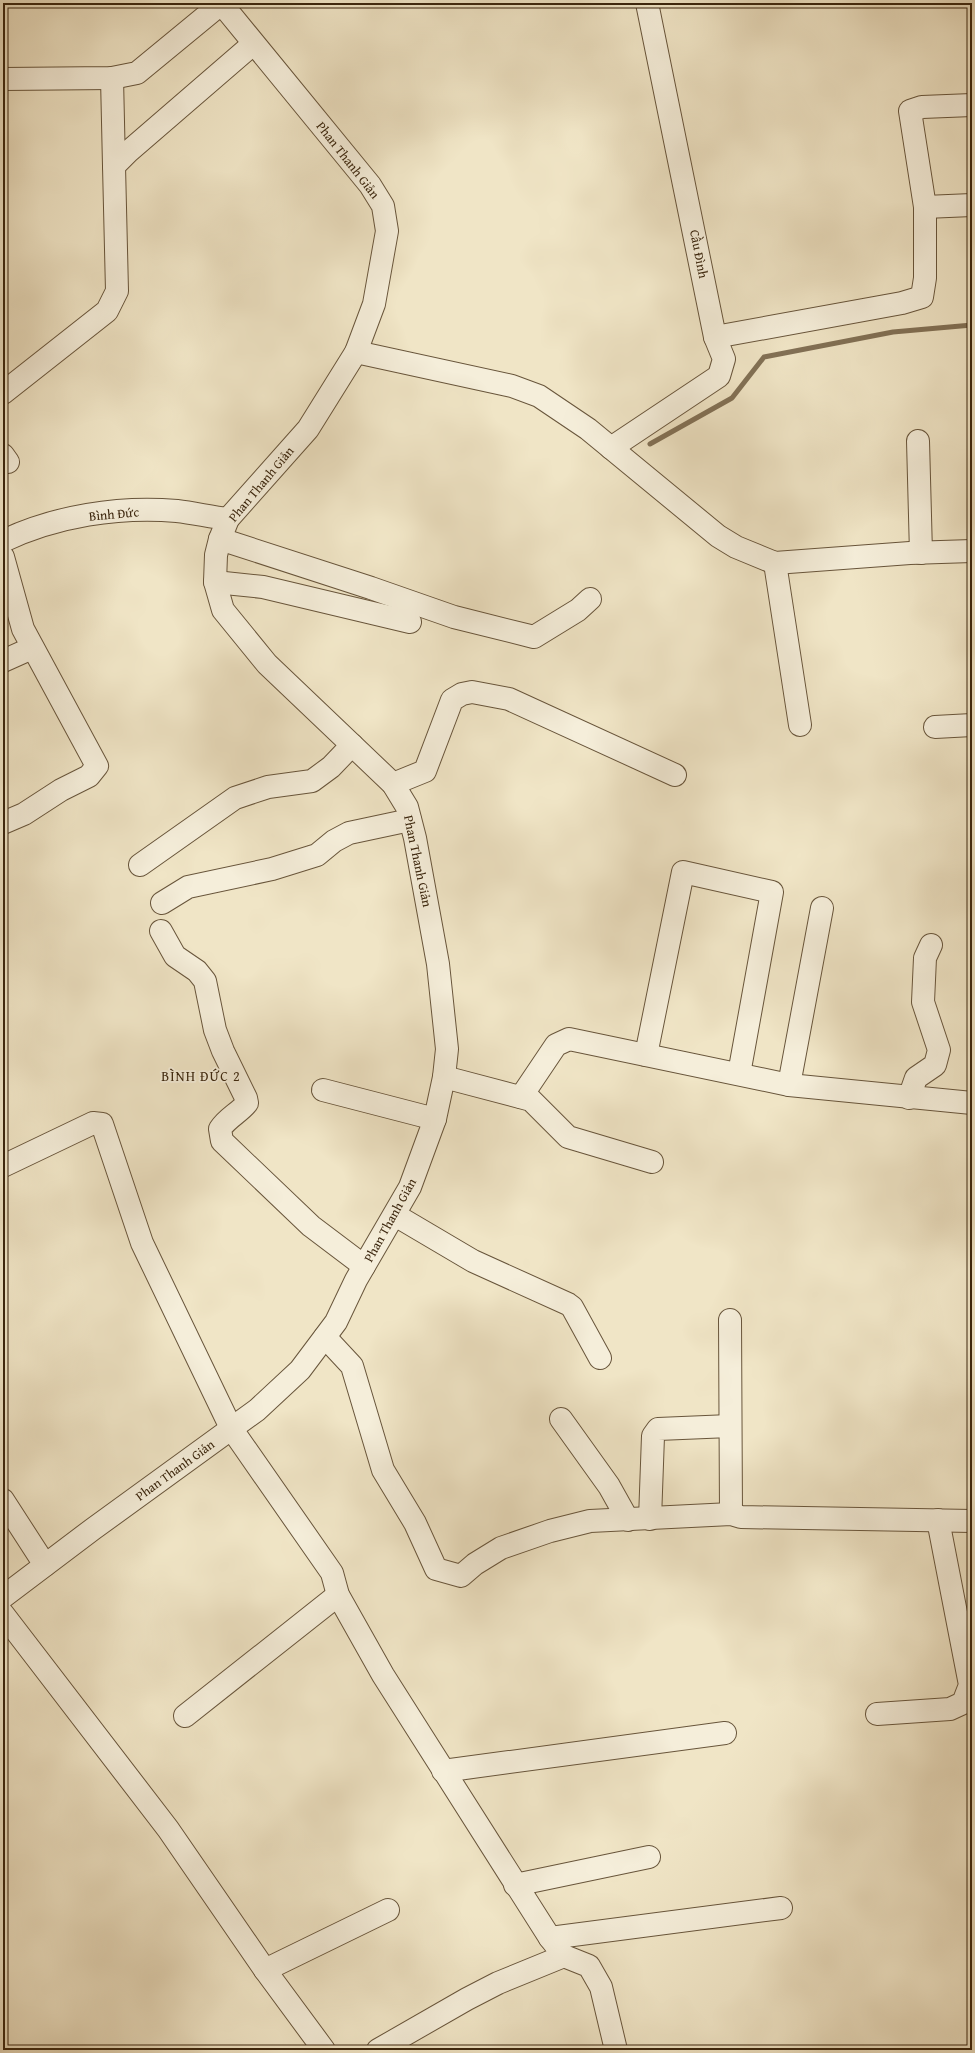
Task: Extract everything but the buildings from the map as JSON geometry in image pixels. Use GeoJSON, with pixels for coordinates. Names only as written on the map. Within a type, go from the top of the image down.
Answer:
{"type":"FeatureCollection","features":[{"type":"Feature","properties":{"kind":"street"},"geometry":{"type":"LineString","coordinates":[[3,79],[112,78],[137,73],[221,3]]}},
{"type":"Feature","properties":{"kind":"street","name":"Phan Thanh Giản"},"geometry":{"type":"LineString","coordinates":[[3,1597],[257,1410],[300,1370],[336,1322],[364,1266],[410,1187],[435,1119],[444,1077],[447,1049],[438,964],[415,838],[407,807],[393,784],[267,664],[223,610],[215,582],[216,555],[220,539],[228,519],[308,429],[356,352],[374,304],[387,231],[383,206],[370,185],[253,44],[221,3]]}},
{"type":"Feature","properties":{"kind":"street","name":"Cầu Đình"},"geometry":{"type":"LineString","coordinates":[[611,448],[719,376],[724,359],[715,337],[647,3]]}},
{"type":"Feature","properties":{"kind":"street"},"geometry":{"type":"LineString","coordinates":[[114,166],[128,152],[253,44]]}},
{"type":"Feature","properties":{"kind":"street"},"geometry":{"type":"LineString","coordinates":[[3,393],[107,311],[117,291],[112,78]]}},
{"type":"Feature","properties":{"kind":"street"},"geometry":{"type":"LineString","coordinates":[[715,337],[902,303],[922,297],[925,278],[925,207],[910,111],[922,107],[972,105]]}},
{"type":"Feature","properties":{"kind":"street"},"geometry":{"type":"LineString","coordinates":[[925,207],[972,205]]}},
{"type":"Feature","properties":{"kind":"street"},"geometry":{"type":"LineString","coordinates":[[356,352],[512,386],[539,396],[588,429],[718,536],[743,551],[775,563],[972,551]]}},
{"type":"Feature","properties":{"kind":"street"},"geometry":{"type":"LineString","coordinates":[[918,441],[921,553]]}},
{"type":"Feature","properties":{"kind":"street","name":"Bình Đức"},"geometry":{"type":"LineString","coordinates":[[3,541],[57,520],[119,511],[176,511],[228,519]]}},
{"type":"Feature","properties":{"kind":"street"},"geometry":{"type":"LineString","coordinates":[[220,539],[371,588],[454,617],[534,637],[578,610],[590,599]]}},
{"type":"Feature","properties":{"kind":"street"},"geometry":{"type":"LineString","coordinates":[[3,557],[23,629],[97,766],[89,776],[61,790],[24,814],[3,823]]}},
{"type":"Feature","properties":{"kind":"street"},"geometry":{"type":"LineString","coordinates":[[775,563],[800,725]]}},
{"type":"Feature","properties":{"kind":"street"},"geometry":{"type":"LineString","coordinates":[[215,582],[263,587],[410,622]]}},
{"type":"Feature","properties":{"kind":"street"},"geometry":{"type":"LineString","coordinates":[[3,661],[32,648]]}},
{"type":"Feature","properties":{"kind":"street"},"geometry":{"type":"LineString","coordinates":[[393,784],[425,771],[452,700],[462,694],[472,692],[510,699],[675,774]]}},
{"type":"Feature","properties":{"kind":"street"},"geometry":{"type":"LineString","coordinates":[[935,727],[972,725]]}},
{"type":"Feature","properties":{"kind":"street"},"geometry":{"type":"LineString","coordinates":[[140,865],[234,798],[268,787],[312,780],[331,767],[352,746]]}},
{"type":"Feature","properties":{"kind":"street"},"geometry":{"type":"LineString","coordinates":[[162,903],[188,887],[272,869],[318,855],[334,841],[348,833],[410,820]]}},
{"type":"Feature","properties":{"kind":"street"},"geometry":{"type":"LineString","coordinates":[[646,1055],[682,872],[772,892],[739,1074]]}},
{"type":"Feature","properties":{"kind":"street"},"geometry":{"type":"LineString","coordinates":[[790,1085],[822,908]]}},
{"type":"Feature","properties":{"kind":"street"},"geometry":{"type":"LineString","coordinates":[[161,931],[175,956],[197,971],[204,981],[215,1030],[220,1044],[235,1078],[246,1098],[247,1103],[244,1107],[224,1123],[220,1129],[222,1142],[311,1226],[364,1266]]}},
{"type":"Feature","properties":{"kind":"street"},"geometry":{"type":"LineString","coordinates":[[909,1098],[916,1078],[935,1065],[939,1050],[924,1002],[925,958],[931,945]]}},
{"type":"Feature","properties":{"kind":"street"},"geometry":{"type":"LineString","coordinates":[[521,1097],[556,1045],[569,1039],[790,1085],[869,1092],[909,1098],[972,1103]]}},
{"type":"Feature","properties":{"kind":"street"},"geometry":{"type":"LineString","coordinates":[[444,1077],[531,1100],[568,1137],[652,1162]]}},
{"type":"Feature","properties":{"kind":"street"},"geometry":{"type":"LineString","coordinates":[[323,1090],[435,1119]]}},
{"type":"Feature","properties":{"kind":"street"},"geometry":{"type":"LineString","coordinates":[[3,1166],[93,1123],[102,1124],[142,1242],[231,1428],[332,1573],[338,1595],[383,1675],[550,1938],[564,1956],[589,1966],[601,1987],[616,2050]]}},
{"type":"Feature","properties":{"kind":"street"},"geometry":{"type":"LineString","coordinates":[[395,1215],[473,1261],[568,1304],[572,1307],[600,1358]]}},
{"type":"Feature","properties":{"kind":"street"},"geometry":{"type":"LineString","coordinates":[[730,1320],[731,1514]]}},
{"type":"Feature","properties":{"kind":"street"},"geometry":{"type":"LineString","coordinates":[[325,1337],[352,1366],[383,1470],[415,1523],[436,1569],[461,1576],[474,1564],[501,1548],[550,1531],[590,1521],[731,1514],[741,1517],[972,1521]]}},
{"type":"Feature","properties":{"kind":"street"},"geometry":{"type":"LineString","coordinates":[[561,1419],[609,1486],[628,1520]]}},
{"type":"Feature","properties":{"kind":"street"},"geometry":{"type":"LineString","coordinates":[[650,1519],[653,1436],[658,1429],[730,1426]]}},
{"type":"Feature","properties":{"kind":"street"},"geometry":{"type":"LineString","coordinates":[[3,1500],[46,1565]]}},
{"type":"Feature","properties":{"kind":"street"},"geometry":{"type":"LineString","coordinates":[[877,1714],[950,1709],[963,1703],[970,1685],[938,1520]]}},
{"type":"Feature","properties":{"kind":"street"},"geometry":{"type":"LineString","coordinates":[[185,1716],[338,1595]]}},
{"type":"Feature","properties":{"kind":"street"},"geometry":{"type":"LineString","coordinates":[[3,1614],[168,1829],[265,1970],[324,2050]]}},
{"type":"Feature","properties":{"kind":"street"},"geometry":{"type":"LineString","coordinates":[[443,1771],[725,1733]]}},
{"type":"Feature","properties":{"kind":"street"},"geometry":{"type":"LineString","coordinates":[[515,1885],[649,1857]]}},
{"type":"Feature","properties":{"kind":"street"},"geometry":{"type":"LineString","coordinates":[[550,1938],[781,1908]]}},
{"type":"Feature","properties":{"kind":"street"},"geometry":{"type":"LineString","coordinates":[[265,1970],[388,1910]]}},
{"type":"Feature","properties":{"kind":"street"},"geometry":{"type":"LineString","coordinates":[[378,2050],[498,1983],[564,1956]]}},
{"type":"Feature","properties":{"kind":"waterway"},"geometry":{"type":"LineString","coordinates":[[650,444],[732,398],[764,357],[893,332],[972,325]]}},
{"type":"Feature","properties":{"kind":"district","name":"BÌNH ĐỨC 2"},"geometry":{"type":"Point","coordinates":[201,1076]}}]}
